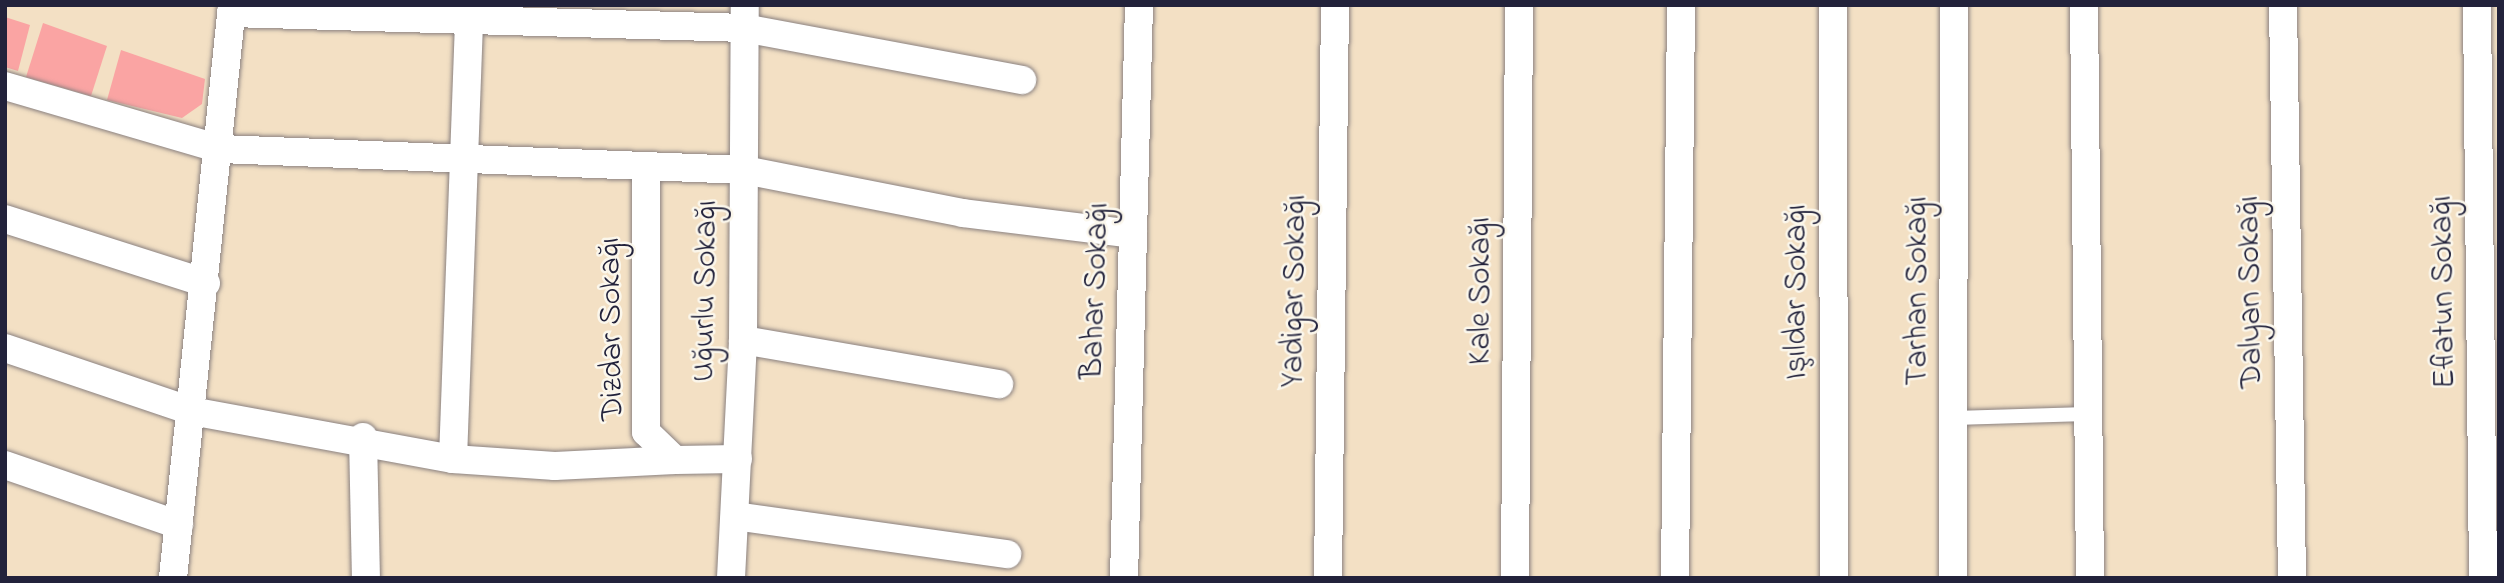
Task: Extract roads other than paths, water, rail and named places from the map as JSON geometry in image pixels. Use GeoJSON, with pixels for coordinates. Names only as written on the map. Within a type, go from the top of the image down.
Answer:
{"type":"FeatureCollection","features":[{"type":"Feature","properties":{"kind":"street","name":"Bahar Sokağı"},"geometry":{"type":"LineString","coordinates":[[1124,578],[1139,5]]}},
{"type":"Feature","properties":{"kind":"street","name":"Yadigar Sokağı"},"geometry":{"type":"LineString","coordinates":[[1328,578],[1335,5]]}},
{"type":"Feature","properties":{"kind":"street","name":"Kale Sokağı"},"geometry":{"type":"LineString","coordinates":[[1515,578],[1519,5]]}},
{"type":"Feature","properties":{"kind":"street"},"geometry":{"type":"LineString","coordinates":[[1675,578],[1681,5]]}},
{"type":"Feature","properties":{"kind":"street","name":"Işıldar Sokağı"},"geometry":{"type":"LineString","coordinates":[[1833,5],[1833,578]]}},
{"type":"Feature","properties":{"kind":"street","name":"Tarhan Sokağı"},"geometry":{"type":"LineString","coordinates":[[1953,578],[1954,5]]}},
{"type":"Feature","properties":{"kind":"street"},"geometry":{"type":"LineString","coordinates":[[2084,5],[2090,578]]}},
{"type":"Feature","properties":{"kind":"street","name":"Dalyan Sokağı"},"geometry":{"type":"LineString","coordinates":[[2283,5],[2292,578]]}},
{"type":"Feature","properties":{"kind":"street","name":"Eflatun Sokağı"},"geometry":{"type":"LineString","coordinates":[[2477,5],[2483,578]]}},
{"type":"Feature","properties":{"kind":"street"},"geometry":{"type":"LineString","coordinates":[[173,578],[221,149],[231,9],[745,17],[1022,80]]}},
{"type":"Feature","properties":{"kind":"street"},"geometry":{"type":"LineString","coordinates":[[453,458],[467,159],[470,13]]}},
{"type":"Feature","properties":{"kind":"street","name":"Uğurlu Sokağı"},"geometry":{"type":"LineString","coordinates":[[731,578],[743,341],[745,17]]}},
{"type":"Feature","properties":{"kind":"street"},"geometry":{"type":"LineString","coordinates":[[5,86],[221,149],[744,170],[963,214],[1133,234]]}},
{"type":"Feature","properties":{"kind":"street","name":"Dizdar Sokağı"},"geometry":{"type":"LineString","coordinates":[[646,166],[646,432],[675,460]]}},
{"type":"Feature","properties":{"kind":"street"},"geometry":{"type":"LineString","coordinates":[[5,219],[206,283]]}},
{"type":"Feature","properties":{"kind":"street"},"geometry":{"type":"LineString","coordinates":[[743,341],[999,384]]}},
{"type":"Feature","properties":{"kind":"street"},"geometry":{"type":"LineString","coordinates":[[5,348],[191,411],[363,437],[453,458],[555,466],[738,459]]}},
{"type":"Feature","properties":{"kind":"street"},"geometry":{"type":"LineString","coordinates":[[363,437],[366,578]]}},
{"type":"Feature","properties":{"kind":"street"},"geometry":{"type":"LineString","coordinates":[[5,466],[179,525]]}},
{"type":"Feature","properties":{"kind":"street"},"geometry":{"type":"LineString","coordinates":[[735,516],[1007,554]]}},
{"type":"Feature","properties":{"kind":"lane"},"geometry":{"type":"LineString","coordinates":[[1953,418],[2088,414]]}}]}
